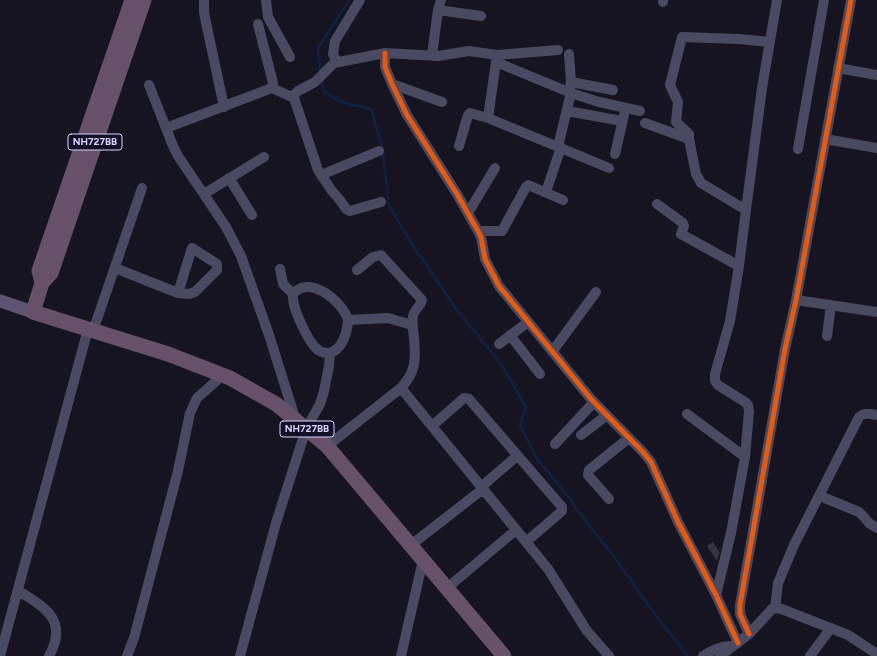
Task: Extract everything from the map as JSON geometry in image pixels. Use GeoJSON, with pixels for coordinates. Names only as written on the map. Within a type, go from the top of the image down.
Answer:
{"type":"FeatureCollection","features":[{"type":"Feature","properties":{"kind":"highway","name":"NH727BB"},"geometry":{"type":"LineString","coordinates":[[42,282],[39,271],[132,0]]}},
{"type":"Feature","properties":{"kind":"highway","name":"NH727BB"},"geometry":{"type":"LineString","coordinates":[[144,0],[51,272],[42,282],[33,312],[168,354],[223,375],[276,404],[327,446],[504,656]]}},
{"type":"Feature","properties":{"kind":"main road"},"geometry":{"type":"LineString","coordinates":[[0,301],[33,312]]}},
{"type":"Feature","properties":{"kind":"street"},"geometry":{"type":"LineString","coordinates":[[204,0],[204,13],[224,106]]}},
{"type":"Feature","properties":{"kind":"street"},"geometry":{"type":"LineString","coordinates":[[266,0],[268,17],[290,57]]}},
{"type":"Feature","properties":{"kind":"street"},"geometry":{"type":"LineString","coordinates":[[336,62],[333,54],[335,41],[360,0]]}},
{"type":"Feature","properties":{"kind":"street"},"geometry":{"type":"LineString","coordinates":[[716,595],[731,533],[746,457],[749,411],[745,402],[718,385],[715,381],[715,374],[730,321],[777,0]]}},
{"type":"Feature","properties":{"kind":"street"},"geometry":{"type":"LineString","coordinates":[[798,149],[824,0]]}},
{"type":"Feature","properties":{"kind":"street"},"geometry":{"type":"LineString","coordinates":[[749,634],[740,614],[740,605],[785,349],[796,300],[851,0]]}},
{"type":"Feature","properties":{"kind":"street"},"geometry":{"type":"LineString","coordinates":[[432,56],[439,5],[481,16]]}},
{"type":"Feature","properties":{"kind":"street"},"geometry":{"type":"LineString","coordinates":[[258,24],[273,83],[272,88]]}},
{"type":"Feature","properties":{"kind":"street"},"geometry":{"type":"LineString","coordinates":[[746,210],[700,183],[696,174],[689,134],[676,122],[678,101],[670,85],[682,38],[739,39],[770,42]]}},
{"type":"Feature","properties":{"kind":"street"},"geometry":{"type":"LineString","coordinates":[[496,58],[558,50]]}},
{"type":"Feature","properties":{"kind":"street"},"geometry":{"type":"LineString","coordinates":[[381,202],[350,211],[346,209],[321,175],[294,98],[298,91],[315,82],[336,62],[385,53],[438,56],[469,51],[496,58],[599,102],[640,111]]}},
{"type":"Feature","properties":{"kind":"street"},"geometry":{"type":"LineString","coordinates":[[385,53],[385,67],[407,115],[457,194],[478,231],[481,237],[485,259],[499,286],[594,402],[651,462],[678,522],[716,595],[730,649]]}},
{"type":"Feature","properties":{"kind":"street"},"geometry":{"type":"LineString","coordinates":[[546,192],[559,146],[571,89],[569,54]]}},
{"type":"Feature","properties":{"kind":"street"},"geometry":{"type":"LineString","coordinates":[[488,118],[496,58]]}},
{"type":"Feature","properties":{"kind":"street"},"geometry":{"type":"LineString","coordinates":[[838,68],[877,76]]}},
{"type":"Feature","properties":{"kind":"street"},"geometry":{"type":"LineString","coordinates":[[392,84],[442,102]]}},
{"type":"Feature","properties":{"kind":"street"},"geometry":{"type":"LineString","coordinates":[[149,85],[178,156],[226,227],[241,256],[301,425]]}},
{"type":"Feature","properties":{"kind":"street"},"geometry":{"type":"LineString","coordinates":[[166,128],[272,88],[294,98]]}},
{"type":"Feature","properties":{"kind":"street"},"geometry":{"type":"LineString","coordinates":[[571,89],[613,90]]}},
{"type":"Feature","properties":{"kind":"street"},"geometry":{"type":"LineString","coordinates":[[615,154],[625,107]]}},
{"type":"Feature","properties":{"kind":"street"},"geometry":{"type":"LineString","coordinates":[[567,111],[622,121]]}},
{"type":"Feature","properties":{"kind":"street"},"geometry":{"type":"LineString","coordinates":[[459,146],[468,115],[470,114],[488,118],[559,146],[609,168]]}},
{"type":"Feature","properties":{"kind":"street"},"geometry":{"type":"LineString","coordinates":[[645,123],[689,139]]}},
{"type":"Feature","properties":{"kind":"street"},"geometry":{"type":"LineString","coordinates":[[825,139],[877,148]]}},
{"type":"Feature","properties":{"kind":"street"},"geometry":{"type":"LineString","coordinates":[[321,175],[379,151]]}},
{"type":"Feature","properties":{"kind":"street"},"geometry":{"type":"LineString","coordinates":[[204,194],[264,157]]}},
{"type":"Feature","properties":{"kind":"street"},"geometry":{"type":"LineString","coordinates":[[468,214],[494,168]]}},
{"type":"Feature","properties":{"kind":"street"},"geometry":{"type":"LineString","coordinates":[[230,178],[252,215]]}},
{"type":"Feature","properties":{"kind":"street"},"geometry":{"type":"LineString","coordinates":[[478,231],[502,231],[528,185],[563,200]]}},
{"type":"Feature","properties":{"kind":"street"},"geometry":{"type":"LineString","coordinates":[[0,656],[91,330],[115,268],[142,188]]}},
{"type":"Feature","properties":{"kind":"street"},"geometry":{"type":"LineString","coordinates":[[657,204],[683,223],[684,226],[681,234],[739,266]]}},
{"type":"Feature","properties":{"kind":"street"},"geometry":{"type":"LineString","coordinates":[[115,268],[178,293],[189,294],[195,292],[217,270],[217,264],[192,248],[178,293]]}},
{"type":"Feature","properties":{"kind":"street"},"geometry":{"type":"LineString","coordinates":[[327,446],[401,388],[409,379],[414,366],[415,350],[412,325],[413,316],[422,300],[381,255],[373,257],[357,270]]}},
{"type":"Feature","properties":{"kind":"street"},"geometry":{"type":"LineString","coordinates":[[280,269],[283,284],[293,294],[295,308],[310,342],[320,351],[330,353],[334,351],[342,343],[347,329],[348,320],[344,310],[332,297],[323,292],[308,288],[298,290],[293,294]]}},
{"type":"Feature","properties":{"kind":"street"},"geometry":{"type":"LineString","coordinates":[[552,352],[596,292]]}},
{"type":"Feature","properties":{"kind":"street"},"geometry":{"type":"LineString","coordinates":[[796,300],[877,312]]}},
{"type":"Feature","properties":{"kind":"street"},"geometry":{"type":"LineString","coordinates":[[827,336],[831,305]]}},
{"type":"Feature","properties":{"kind":"street"},"geometry":{"type":"LineString","coordinates":[[348,320],[388,318],[412,325]]}},
{"type":"Feature","properties":{"kind":"street"},"geometry":{"type":"LineString","coordinates":[[498,344],[528,322]]}},
{"type":"Feature","properties":{"kind":"street"},"geometry":{"type":"LineString","coordinates":[[510,335],[540,374]]}},
{"type":"Feature","properties":{"kind":"street"},"geometry":{"type":"LineString","coordinates":[[240,656],[301,425],[320,404],[329,366],[330,353]]}},
{"type":"Feature","properties":{"kind":"street"},"geometry":{"type":"LineString","coordinates":[[127,656],[134,638],[178,471],[190,413],[197,398],[223,375]]}},
{"type":"Feature","properties":{"kind":"street"},"geometry":{"type":"LineString","coordinates":[[401,388],[548,569],[587,631],[609,656]]}},
{"type":"Feature","properties":{"kind":"street"},"geometry":{"type":"LineString","coordinates":[[432,426],[464,398],[467,398],[518,456],[562,510],[526,542]]}},
{"type":"Feature","properties":{"kind":"street"},"geometry":{"type":"LineString","coordinates":[[555,444],[594,402]]}},
{"type":"Feature","properties":{"kind":"street"},"geometry":{"type":"LineString","coordinates":[[776,608],[778,583],[794,545],[859,417],[866,413],[877,415]]}},
{"type":"Feature","properties":{"kind":"street"},"geometry":{"type":"LineString","coordinates":[[687,414],[746,457]]}},
{"type":"Feature","properties":{"kind":"street"},"geometry":{"type":"LineString","coordinates":[[581,435],[607,415]]}},
{"type":"Feature","properties":{"kind":"street"},"geometry":{"type":"LineString","coordinates":[[609,499],[588,475],[588,472],[628,438]]}},
{"type":"Feature","properties":{"kind":"street"},"geometry":{"type":"LineString","coordinates":[[412,546],[518,456]]}},
{"type":"Feature","properties":{"kind":"street"},"geometry":{"type":"LineString","coordinates":[[820,496],[859,512],[869,523],[877,528]]}},
{"type":"Feature","properties":{"kind":"street"},"geometry":{"type":"LineString","coordinates":[[447,588],[516,530]]}},
{"type":"Feature","properties":{"kind":"street"},"geometry":{"type":"LineString","coordinates":[[401,656],[423,560]]}},
{"type":"Feature","properties":{"kind":"street"},"geometry":{"type":"LineString","coordinates":[[18,591],[37,601],[48,611],[55,622],[57,634],[54,646],[49,656]]}},
{"type":"Feature","properties":{"kind":"street"},"geometry":{"type":"LineString","coordinates":[[730,649],[749,634],[772,609],[779,608],[848,635],[877,654]]}},
{"type":"Feature","properties":{"kind":"street"},"geometry":{"type":"LineString","coordinates":[[810,656],[831,628]]}},
{"type":"Feature","properties":{"kind":"street"},"geometry":{"type":"LineString","coordinates":[[707,654],[726,645],[730,649]]}},
{"type":"Feature","properties":{"kind":"building"},"geometry":{"type":"Polygon","coordinates":[[[713,542],[720,553],[717,561],[707,546],[713,542]]]}},
{"type":"Feature","properties":{"kind":"waterway"},"geometry":{"type":"LineString","coordinates":[[320,72],[318,48],[349,0]]}},
{"type":"Feature","properties":{"kind":"waterway"},"geometry":{"type":"LineString","coordinates":[[321,79],[324,92],[341,102],[371,109],[382,146],[389,205],[406,235],[459,313],[500,362],[526,407],[520,425],[538,460],[571,500],[657,617],[688,656]]}},
{"type":"Feature","properties":{"kind":"cycle path"},"geometry":{"type":"LineString","coordinates":[[749,634],[740,614],[740,605],[785,349],[796,300],[851,0]]}},
{"type":"Feature","properties":{"kind":"cycle path"},"geometry":{"type":"LineString","coordinates":[[385,53],[385,67],[407,115],[457,194],[478,231],[481,237],[485,259],[499,286],[591,399],[651,462],[678,522],[716,595],[738,643]]}}]}
